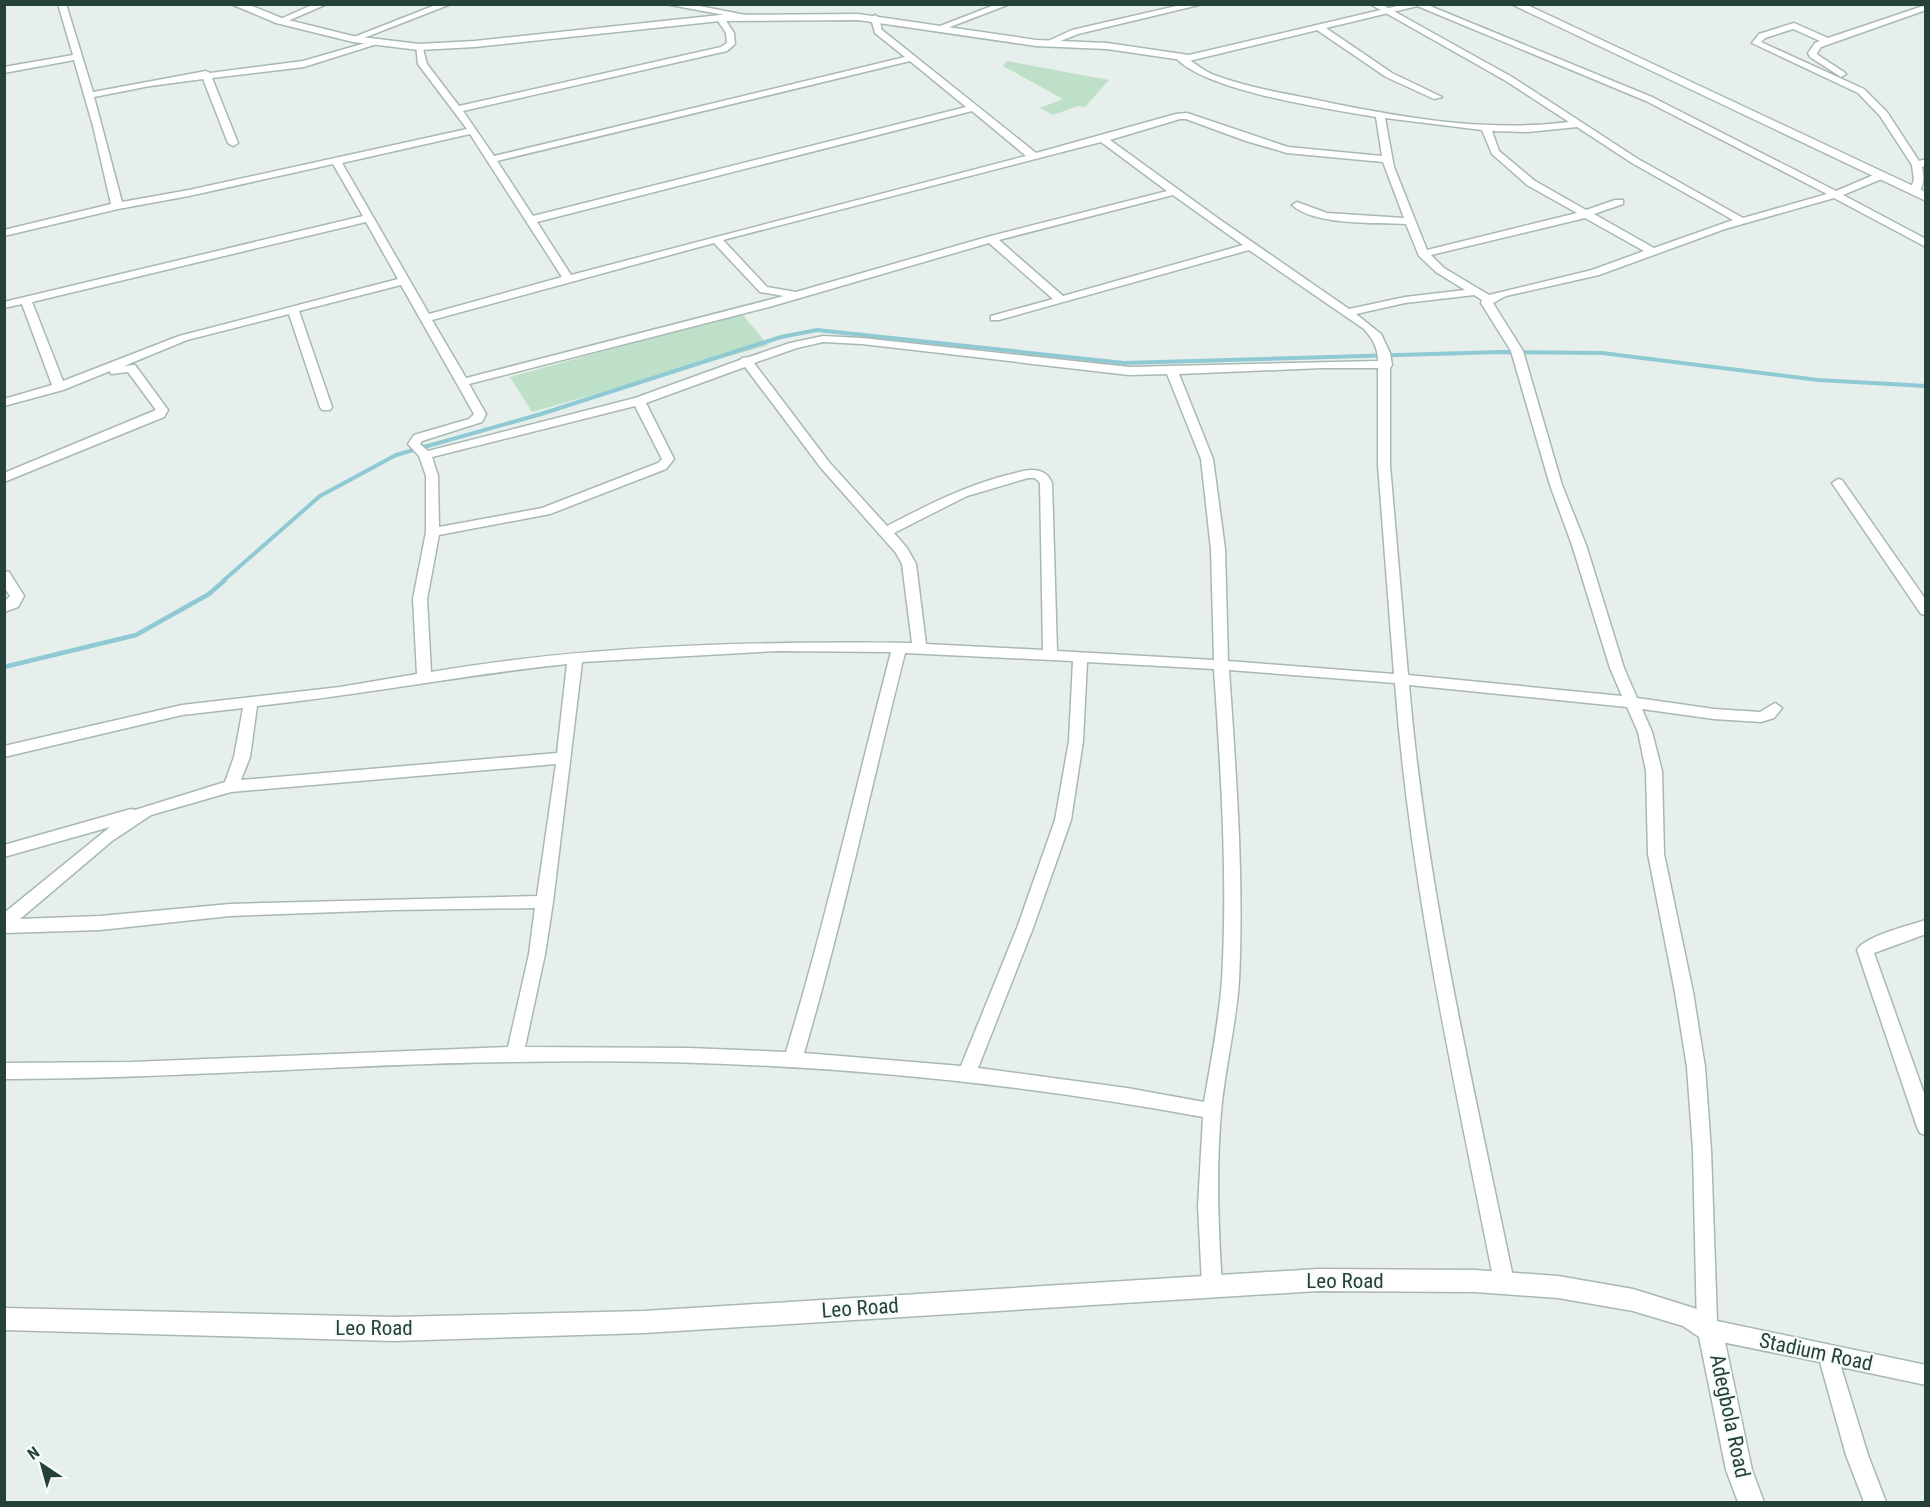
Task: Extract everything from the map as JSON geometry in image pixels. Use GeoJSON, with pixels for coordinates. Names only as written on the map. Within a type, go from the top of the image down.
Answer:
{"type":"FeatureCollection","features":[{"type":"Feature","properties":{"kind":"street"},"geometry":{"type":"LineString","coordinates":[[62,4],[117,201],[116,206]]}},
{"type":"Feature","properties":{"kind":"street"},"geometry":{"type":"LineString","coordinates":[[236,4],[280,21],[353,39],[419,47],[485,43],[720,18],[875,18],[1048,43],[1107,46],[1179,57],[1206,55],[1420,5],[1648,99],[1926,244]]}},
{"type":"Feature","properties":{"kind":"street"},"geometry":{"type":"LineString","coordinates":[[280,21],[323,4]]}},
{"type":"Feature","properties":{"kind":"street"},"geometry":{"type":"LineString","coordinates":[[353,39],[447,4]]}},
{"type":"Feature","properties":{"kind":"street"},"geometry":{"type":"LineString","coordinates":[[669,4],[752,17]]}},
{"type":"Feature","properties":{"kind":"street"},"geometry":{"type":"LineString","coordinates":[[939,28],[1006,4]]}},
{"type":"Feature","properties":{"kind":"street"},"geometry":{"type":"LineString","coordinates":[[1048,43],[1075,32],[1199,4]]}},
{"type":"Feature","properties":{"kind":"street"},"geometry":{"type":"LineString","coordinates":[[1374,4],[1509,79],[1653,172],[1742,221]]}},
{"type":"Feature","properties":{"kind":"street"},"geometry":{"type":"LineString","coordinates":[[1516,4],[1926,197]]}},
{"type":"Feature","properties":{"kind":"street"},"geometry":{"type":"LineString","coordinates":[[1914,192],[1919,180],[1921,163],[1884,114],[1856,83],[1814,57],[1813,50],[1827,41],[1926,7]]}},
{"type":"Feature","properties":{"kind":"street"},"geometry":{"type":"LineString","coordinates":[[457,109],[724,49],[731,44],[730,33],[720,18]]}},
{"type":"Feature","properties":{"kind":"street"},"geometry":{"type":"LineString","coordinates":[[875,18],[875,27],[878,31],[1035,157]]}},
{"type":"Feature","properties":{"kind":"street"},"geometry":{"type":"LineString","coordinates":[[1827,41],[1794,26],[1762,36],[1756,43],[1861,91]]}},
{"type":"Feature","properties":{"kind":"street"},"geometry":{"type":"LineString","coordinates":[[1320,28],[1389,75],[1437,97]]}},
{"type":"Feature","properties":{"kind":"street"},"geometry":{"type":"LineString","coordinates":[[88,96],[206,74],[304,64],[376,43]]}},
{"type":"Feature","properties":{"kind":"street"},"geometry":{"type":"LineString","coordinates":[[419,47],[423,64],[493,159],[569,280]]}},
{"type":"Feature","properties":{"kind":"street"},"geometry":{"type":"LineString","coordinates":[[4,70],[76,57]]}},
{"type":"Feature","properties":{"kind":"street"},"geometry":{"type":"LineString","coordinates":[[1179,57],[1190,68],[1220,80],[1325,105],[1380,115],[1486,128],[1527,130],[1579,124]]}},
{"type":"Feature","properties":{"kind":"street"},"geometry":{"type":"LineString","coordinates":[[493,159],[912,58]]}},
{"type":"Feature","properties":{"kind":"street"},"geometry":{"type":"LineString","coordinates":[[206,74],[233,143]]}},
{"type":"Feature","properties":{"kind":"street"},"geometry":{"type":"LineString","coordinates":[[531,219],[974,108]]}},
{"type":"Feature","properties":{"kind":"street"},"geometry":{"type":"LineString","coordinates":[[1380,115],[1386,159],[1423,254],[1440,270],[1472,292],[1488,299],[1503,293],[1595,273],[1742,221],[1835,195],[1880,176]]}},
{"type":"Feature","properties":{"kind":"street"},"geometry":{"type":"LineString","coordinates":[[425,318],[716,239],[1103,139],[1144,125],[1187,116],[1249,139],[1287,150],[1386,159]]}},
{"type":"Feature","properties":{"kind":"street"},"geometry":{"type":"LineString","coordinates":[[1486,128],[1495,152],[1542,192],[1653,252]]}},
{"type":"Feature","properties":{"kind":"street"},"geometry":{"type":"LineString","coordinates":[[4,233],[116,206],[337,162],[473,131]]}},
{"type":"Feature","properties":{"kind":"street"},"geometry":{"type":"LineString","coordinates":[[1103,139],[1251,246],[1348,312],[1377,336],[1385,360],[1384,465],[1409,772],[1426,881],[1466,1102],[1504,1282]]}},
{"type":"Feature","properties":{"kind":"street"},"geometry":{"type":"LineString","coordinates":[[337,162],[480,414],[478,419],[418,438],[419,450],[432,476],[433,532],[420,599],[424,679]]}},
{"type":"Feature","properties":{"kind":"street"},"geometry":{"type":"LineString","coordinates":[[461,383],[765,305],[991,238],[1177,191]]}},
{"type":"Feature","properties":{"kind":"street"},"geometry":{"type":"LineString","coordinates":[[1423,254],[1527,231],[1586,215],[1619,202]]}},
{"type":"Feature","properties":{"kind":"street"},"geometry":{"type":"LineString","coordinates":[[1297,205],[1315,214],[1327,216],[1409,221]]}},
{"type":"Feature","properties":{"kind":"street"},"geometry":{"type":"LineString","coordinates":[[4,305],[369,218]]}},
{"type":"Feature","properties":{"kind":"street"},"geometry":{"type":"LineString","coordinates":[[991,238],[1061,300]]}},
{"type":"Feature","properties":{"kind":"street"},"geometry":{"type":"LineString","coordinates":[[716,239],[764,290],[800,295]]}},
{"type":"Feature","properties":{"kind":"street"},"geometry":{"type":"LineString","coordinates":[[995,318],[1251,246]]}},
{"type":"Feature","properties":{"kind":"street"},"geometry":{"type":"LineString","coordinates":[[4,403],[59,387],[183,338],[405,281]]}},
{"type":"Feature","properties":{"kind":"street"},"geometry":{"type":"LineString","coordinates":[[764,290],[765,305]]}},
{"type":"Feature","properties":{"kind":"street"},"geometry":{"type":"LineString","coordinates":[[1348,312],[1405,300],[1472,292]]}},
{"type":"Feature","properties":{"kind":"street"},"geometry":{"type":"LineString","coordinates":[[1488,299],[1487,303],[1518,355],[1556,485],[1579,545],[1617,668],[1645,732],[1654,771],[1656,854],[1660,887],[1684,992],[1696,1067],[1702,1150],[1707,1329]]}},
{"type":"Feature","properties":{"kind":"street"},"geometry":{"type":"LineString","coordinates":[[26,301],[59,387]]}},
{"type":"Feature","properties":{"kind":"street"},"geometry":{"type":"LineString","coordinates":[[293,309],[327,407]]}},
{"type":"Feature","properties":{"kind":"street"},"geometry":{"type":"LineString","coordinates":[[419,450],[639,401],[746,360],[809,341],[839,339],[1129,371],[1172,371],[1385,360]]}},
{"type":"Feature","properties":{"kind":"street"},"geometry":{"type":"LineString","coordinates":[[746,360],[825,465],[895,541],[909,564],[920,648]]}},
{"type":"Feature","properties":{"kind":"street"},"geometry":{"type":"LineString","coordinates":[[4,478],[160,414],[162,410],[131,367],[94,380],[87,376]]}},
{"type":"Feature","properties":{"kind":"street"},"geometry":{"type":"LineString","coordinates":[[1172,371],[1207,459],[1218,549],[1221,665],[1231,809],[1232,925],[1225,1029],[1212,1111],[1207,1206],[1212,1285]]}},
{"type":"Feature","properties":{"kind":"street"},"geometry":{"type":"LineString","coordinates":[[433,532],[546,511],[665,464],[668,459],[639,401]]}},
{"type":"Feature","properties":{"kind":"street"},"geometry":{"type":"LineString","coordinates":[[886,531],[962,492],[1028,474],[1043,477],[1046,483],[1050,654]]}},
{"type":"Feature","properties":{"kind":"street"},"geometry":{"type":"LineString","coordinates":[[1838,483],[1926,611]]}},
{"type":"Feature","properties":{"kind":"street"},"geometry":{"type":"LineString","coordinates":[[4,575],[17,596],[13,604],[4,608]]}},
{"type":"Feature","properties":{"kind":"street"},"geometry":{"type":"LineString","coordinates":[[4,752],[182,710],[340,692],[487,667],[575,658],[777,646],[920,648],[1221,665],[1401,679],[1632,702],[1714,714],[1761,717],[1776,708]]}},
{"type":"Feature","properties":{"kind":"street"},"geometry":{"type":"LineString","coordinates":[[793,1059],[821,966],[858,806],[899,648]]}},
{"type":"Feature","properties":{"kind":"street"},"geometry":{"type":"LineString","coordinates":[[966,1075],[1029,917],[1063,820],[1076,741],[1080,656]]}},
{"type":"Feature","properties":{"kind":"street"},"geometry":{"type":"LineString","coordinates":[[515,1054],[537,954],[564,758],[575,658]]}},
{"type":"Feature","properties":{"kind":"street"},"geometry":{"type":"LineString","coordinates":[[231,786],[242,757],[251,701]]}},
{"type":"Feature","properties":{"kind":"street"},"geometry":{"type":"LineString","coordinates":[[4,851],[231,786],[564,758]]}},
{"type":"Feature","properties":{"kind":"street"},"geometry":{"type":"LineString","coordinates":[[4,924],[106,837],[146,811]]}},
{"type":"Feature","properties":{"kind":"street"},"geometry":{"type":"LineString","coordinates":[[4,924],[100,923],[230,910],[393,904],[544,902]]}},
{"type":"Feature","properties":{"kind":"street"},"geometry":{"type":"LineString","coordinates":[[1926,926],[1901,937],[1869,946],[1865,950],[1917,1073],[1926,1127]]}},
{"type":"Feature","properties":{"kind":"street"},"geometry":{"type":"LineString","coordinates":[[4,1071],[515,1054],[793,1059],[966,1075],[1153,1099],[1212,1111]]}},
{"type":"Feature","properties":{"kind":"street","name":"Leo Road"},"geometry":{"type":"LineString","coordinates":[[4,1318],[394,1329],[644,1322],[1318,1280],[1504,1282],[1558,1287],[1633,1300],[1689,1317],[1707,1329]]}},
{"type":"Feature","properties":{"kind":"street","name":"Stadium Road"},"geometry":{"type":"LineString","coordinates":[[1707,1329],[1926,1375]]}},
{"type":"Feature","properties":{"kind":"street","name":"Adegbola Road"},"geometry":{"type":"LineString","coordinates":[[1707,1329],[1713,1342],[1739,1470],[1751,1503]]}},
{"type":"Feature","properties":{"kind":"street"},"geometry":{"type":"LineString","coordinates":[[1827,1353],[1857,1455],[1875,1503]]}},
{"type":"Feature","properties":{"kind":"green space"},"geometry":{"type":"Polygon","coordinates":[[[1007,61],[1109,80],[1085,107],[1078,106],[1053,115],[1040,108],[1063,99],[1003,66],[1007,61]]]}},
{"type":"Feature","properties":{"kind":"green space"},"geometry":{"type":"Polygon","coordinates":[[[741,313],[768,345],[532,412],[510,377],[741,313]]]}},
{"type":"Feature","properties":{"kind":"waterway"},"geometry":{"type":"LineString","coordinates":[[223,581],[320,496],[396,455],[541,414],[781,337],[817,330],[1124,363],[1500,352],[1602,353],[1818,380],[1926,386]]}},
{"type":"Feature","properties":{"kind":"waterway"},"geometry":{"type":"LineString","coordinates":[[4,667],[136,635],[209,594],[225,580]]}}]}
